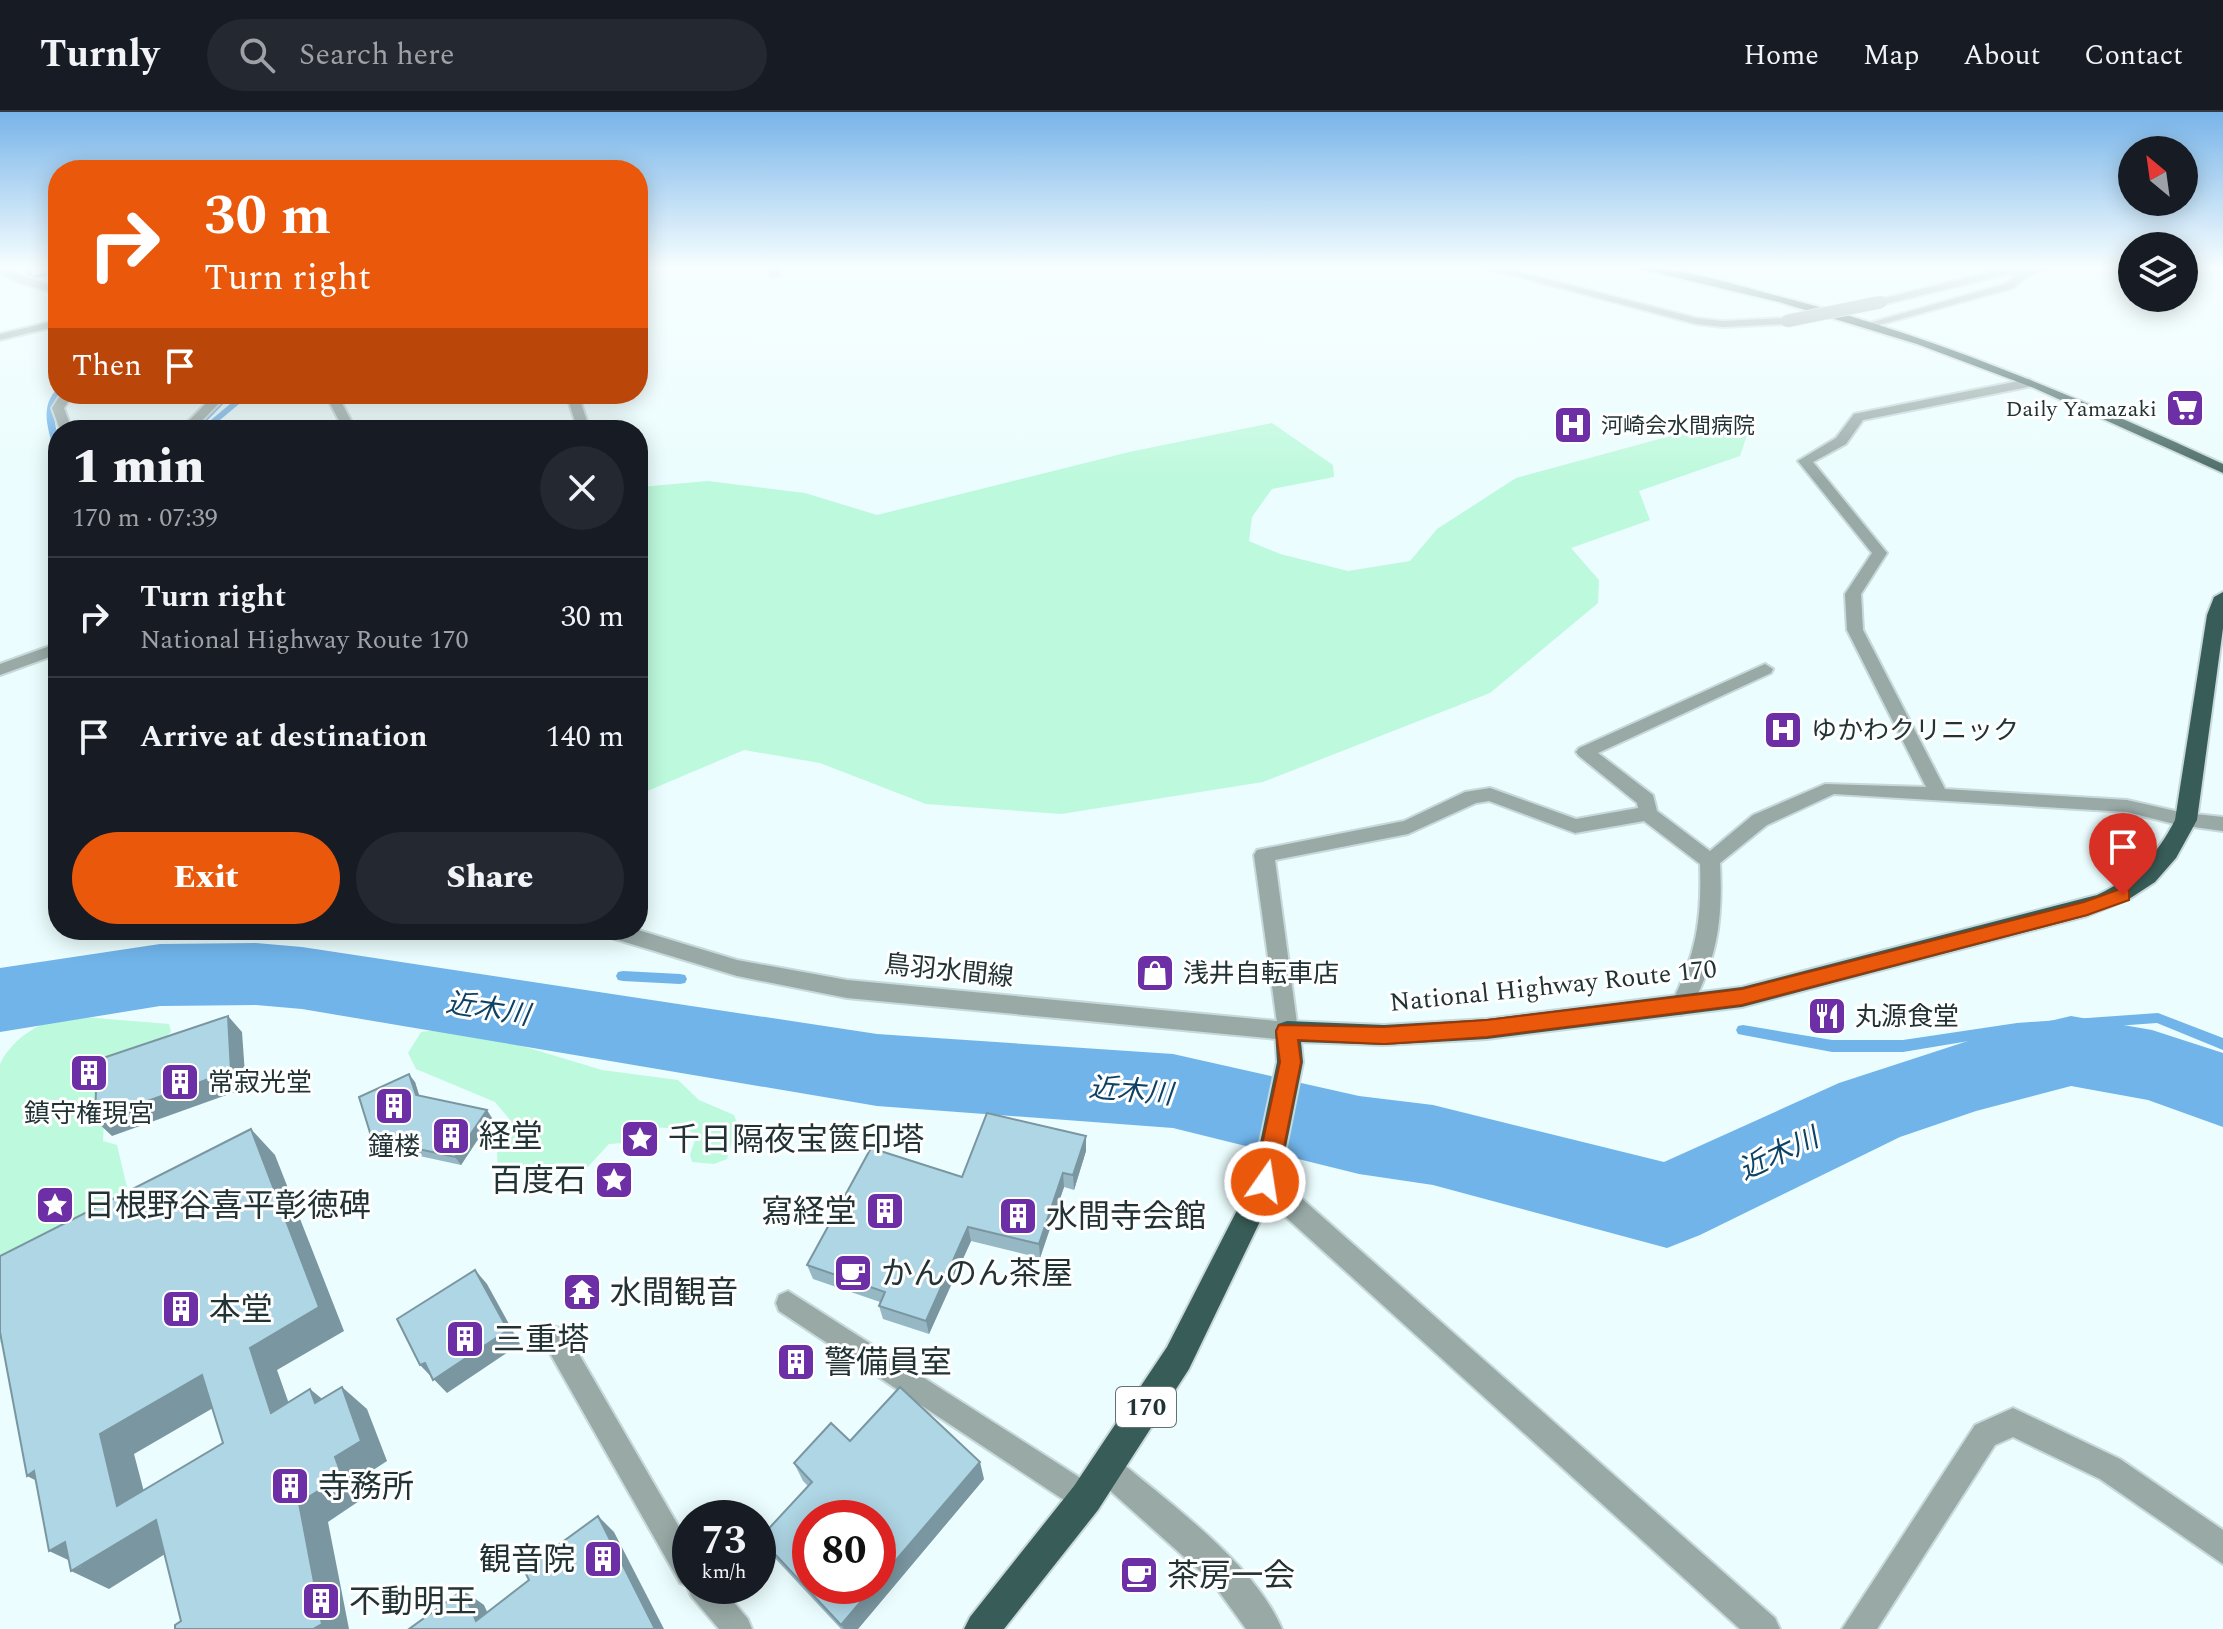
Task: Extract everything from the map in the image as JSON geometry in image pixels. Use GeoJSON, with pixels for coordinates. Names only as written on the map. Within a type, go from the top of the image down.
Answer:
{"type":"FeatureCollection","features":[{"type":"Feature","properties":{"kind":"highway","name":"National Highway Route 170"},"geometry":{"type":"LineString","coordinates":[[1287,1031],[1384,1035],[1487,1029],[1742,997],[2087,908],[2123,895],[2145,881],[2176,842],[2186,820],[2216,615],[2223,597]]}},
{"type":"Feature","properties":{"kind":"highway","name":"170"},"geometry":{"type":"LineString","coordinates":[[982,1629],[1086,1498],[1178,1358],[1268,1172],[1290,1062],[1287,1031]]}},
{"type":"Feature","properties":{"kind":"main road"},"geometry":{"type":"LineString","coordinates":[[1906,339],[2029,383],[2223,469]]}},
{"type":"Feature","properties":{"kind":"street"},"geometry":{"type":"LineString","coordinates":[[1938,793],[1855,630],[1853,594],[1880,553],[1805,461],[1841,441],[1859,417],[2029,383]]}},
{"type":"Feature","properties":{"kind":"street"},"geometry":{"type":"LineString","coordinates":[[196,420],[212,404]]}},
{"type":"Feature","properties":{"kind":"street"},"geometry":{"type":"LineString","coordinates":[[0,670],[48,652]]}},
{"type":"Feature","properties":{"kind":"street"},"geometry":{"type":"LineString","coordinates":[[1648,814],[1646,800],[1585,752],[1765,669]]}},
{"type":"Feature","properties":{"kind":"street"},"geometry":{"type":"LineString","coordinates":[[1710,861],[1760,820],[1832,788],[2127,806],[2186,820],[2223,824]]}},
{"type":"Feature","properties":{"kind":"street"},"geometry":{"type":"LineString","coordinates":[[1287,1031],[1264,855],[1408,827],[1472,797],[1490,794],[1575,826],[1620,816],[1648,814],[1710,861],[1713,920],[1700,973],[1681,1006]]}},
{"type":"Feature","properties":{"kind":"street","name":"鳥羽水間線"},"geometry":{"type":"LineString","coordinates":[[645,940],[737,968],[847,989],[1287,1031]]}},
{"type":"Feature","properties":{"kind":"street"},"geometry":{"type":"LineString","coordinates":[[1268,1172],[1764,1629]]}},
{"type":"Feature","properties":{"kind":"street"},"geometry":{"type":"LineString","coordinates":[[1858,1629],[1985,1435],[2013,1422],[2110,1469],[2223,1549]]}},
{"type":"Feature","properties":{"kind":"street"},"geometry":{"type":"LineString","coordinates":[[1106,1468],[1223,1571],[1266,1629]]}},
{"type":"Feature","properties":{"kind":"lane"},"geometry":{"type":"LineString","coordinates":[[788,1303],[1086,1498]]}},
{"type":"Feature","properties":{"kind":"lane"},"geometry":{"type":"LineString","coordinates":[[556,1339],[672,1542]]}},
{"type":"Feature","properties":{"kind":"lane"},"geometry":{"type":"LineString","coordinates":[[716,1604],[738,1629]]}},
{"type":"Feature","properties":{"kind":"green space"},"geometry":{"type":"Polygon","coordinates":[[[1272,423],[1333,465],[1334,477],[1272,489],[1252,517],[1249,541],[1280,554],[1348,571],[1410,561],[1437,529],[1516,478],[1707,426],[1747,435],[1740,456],[1639,491],[1650,520],[1571,548],[1599,580],[1598,603],[1490,693],[1263,782],[1061,814],[926,804],[820,763],[744,750],[648,791],[648,486],[708,481],[805,493],[877,515],[1129,452],[1272,423]]]}},
{"type":"Feature","properties":{"kind":"green space"},"geometry":{"type":"Polygon","coordinates":[[[71,1016],[169,1024],[171,1032],[140,1062],[106,1078],[103,1141],[117,1145],[133,1213],[0,1343],[0,1064],[12,1046],[30,1031],[50,1021],[71,1016]]]}},
{"type":"Feature","properties":{"kind":"green space"},"geometry":{"type":"Polygon","coordinates":[[[459,1027],[602,1070],[678,1080],[699,1100],[734,1115],[737,1123],[727,1159],[714,1164],[692,1162],[690,1155],[696,1137],[688,1129],[649,1127],[622,1143],[609,1144],[583,1172],[498,1171],[497,1153],[511,1121],[495,1102],[416,1069],[408,1053],[421,1032],[459,1027]]]}},
{"type":"Feature","properties":{"kind":"building"},"geometry":{"type":"Polygon","coordinates":[[[228,1016],[231,1071],[95,1120],[97,1060],[228,1016]]]}},
{"type":"Feature","properties":{"kind":"building"},"geometry":{"type":"Polygon","coordinates":[[[409,1074],[416,1095],[487,1110],[455,1157],[372,1139],[359,1097],[409,1074]]]}},
{"type":"Feature","properties":{"kind":"building"},"geometry":{"type":"Polygon","coordinates":[[[987,1113],[1086,1136],[1073,1175],[1063,1173],[1039,1244],[968,1227],[926,1321],[879,1306],[885,1292],[807,1265],[871,1148],[962,1177],[987,1113]]]}},
{"type":"Feature","properties":{"kind":"building"},"geometry":{"type":"Polygon","coordinates":[[[251,1129],[319,1307],[250,1348],[271,1413],[310,1389],[315,1403],[342,1387],[361,1441],[335,1457],[342,1476],[299,1503],[322,1624],[313,1629],[175,1629],[181,1621],[156,1520],[71,1571],[65,1542],[49,1551],[34,1471],[27,1476],[0,1332],[0,1256],[251,1129]],[[202,1375],[100,1434],[117,1506],[223,1443],[202,1375]]]}},
{"type":"Feature","properties":{"kind":"building","name":"三重塔"},"geometry":{"type":"Polygon","coordinates":[[[475,1270],[508,1330],[433,1380],[425,1363],[420,1365],[397,1319],[475,1270]]]}},
{"type":"Feature","properties":{"kind":"building"},"geometry":{"type":"Polygon","coordinates":[[[900,1387],[980,1462],[896,1560],[896,1500],[795,1500],[812,1482],[794,1463],[831,1423],[850,1441],[900,1387]]]}},
{"type":"Feature","properties":{"kind":"building"},"geometry":{"type":"Polygon","coordinates":[[[792,1504],[792,1572],[776,1555],[776,1521],[792,1504]]]}},
{"type":"Feature","properties":{"kind":"building"},"geometry":{"type":"Polygon","coordinates":[[[598,1516],[655,1629],[409,1629],[463,1590],[476,1621],[529,1580],[524,1570],[598,1516]]]}},
{"type":"Feature","properties":{"kind":"building"},"geometry":{"type":"Polygon","coordinates":[[[821,1604],[859,1604],[841,1625],[821,1604]]]}},
{"type":"Feature","properties":{"kind":"waterway"},"geometry":{"type":"LineString","coordinates":[[50,420],[51,404]]}},
{"type":"Feature","properties":{"kind":"waterway"},"geometry":{"type":"LineString","coordinates":[[204,420],[219,404]]}},
{"type":"Feature","properties":{"kind":"waterway"},"geometry":{"type":"LineString","coordinates":[[215,420],[235,404]]}},
{"type":"Feature","properties":{"kind":"waterway","name":"近木川"},"geometry":{"type":"LineString","coordinates":[[0,1000],[160,975],[256,974],[302,978],[877,1070],[1173,1091],[1359,1135],[1433,1145],[1667,1205],[1870,1110],[1974,1075],[2071,1051],[2152,1065],[2223,1090]]}},
{"type":"Feature","properties":{"kind":"waterway"},"geometry":{"type":"LineString","coordinates":[[623,976],[680,979]]}},
{"type":"Feature","properties":{"kind":"waterway"},"geometry":{"type":"LineString","coordinates":[[1743,1030],[1832,1046],[1903,1046],[2017,1028],[2158,1018],[2223,1044]]}},
{"type":"Feature","properties":{"kind":"place","name":"Daily Yamazaki"},"geometry":{"type":"Point","coordinates":[2185,408]}},
{"type":"Feature","properties":{"kind":"place","name":"河崎会水間病院"},"geometry":{"type":"Point","coordinates":[1573,425]}},
{"type":"Feature","properties":{"kind":"place","name":"ゆかわクリニック"},"geometry":{"type":"Point","coordinates":[1783,730]}},
{"type":"Feature","properties":{"kind":"place","name":"浅井自転車店"},"geometry":{"type":"Point","coordinates":[1155,973]}},
{"type":"Feature","properties":{"kind":"place","name":"丸源食堂"},"geometry":{"type":"Point","coordinates":[1827,1016]}},
{"type":"Feature","properties":{"kind":"place","name":"鎮守権現宮"},"geometry":{"type":"Point","coordinates":[89,1073]}},
{"type":"Feature","properties":{"kind":"place","name":"常寂光堂"},"geometry":{"type":"Point","coordinates":[180,1082]}},
{"type":"Feature","properties":{"kind":"place","name":"鐘楼"},"geometry":{"type":"Point","coordinates":[394,1106]}},
{"type":"Feature","properties":{"kind":"place","name":"経堂"},"geometry":{"type":"Point","coordinates":[451,1136]}},
{"type":"Feature","properties":{"kind":"place","name":"千日隔夜宝篋印塔"},"geometry":{"type":"Point","coordinates":[640,1139]}},
{"type":"Feature","properties":{"kind":"place","name":"百度石"},"geometry":{"type":"Point","coordinates":[614,1180]}},
{"type":"Feature","properties":{"kind":"place","name":"日根野谷喜平彰徳碑"},"geometry":{"type":"Point","coordinates":[55,1205]}},
{"type":"Feature","properties":{"kind":"place","name":"寫経堂"},"geometry":{"type":"Point","coordinates":[885,1211]}},
{"type":"Feature","properties":{"kind":"place","name":"水間寺会館"},"geometry":{"type":"Point","coordinates":[1018,1216]}},
{"type":"Feature","properties":{"kind":"place","name":"かんのん茶屋"},"geometry":{"type":"Point","coordinates":[853,1273]}},
{"type":"Feature","properties":{"kind":"place","name":"水間観音"},"geometry":{"type":"Point","coordinates":[582,1292]}},
{"type":"Feature","properties":{"kind":"place","name":"本堂"},"geometry":{"type":"Point","coordinates":[181,1309]}},
{"type":"Feature","properties":{"kind":"place","name":"三重塔"},"geometry":{"type":"Point","coordinates":[465,1339]}},
{"type":"Feature","properties":{"kind":"place","name":"警備員室"},"geometry":{"type":"Point","coordinates":[796,1362]}},
{"type":"Feature","properties":{"kind":"place","name":"寺務所"},"geometry":{"type":"Point","coordinates":[290,1486]}},
{"type":"Feature","properties":{"kind":"place","name":"観音院"},"geometry":{"type":"Point","coordinates":[603,1559]}},
{"type":"Feature","properties":{"kind":"place","name":"茶房一会"},"geometry":{"type":"Point","coordinates":[1139,1575]}},
{"type":"Feature","properties":{"kind":"place","name":"不動明王"},"geometry":{"type":"Point","coordinates":[321,1601]}},
{"type":"Feature","properties":{"kind":"route"},"geometry":{"type":"LineString","coordinates":[[1265,1182],[1290,1062],[1287,1031],[1384,1035],[1487,1029],[1742,997],[2087,908],[2123,895]]}}]}
